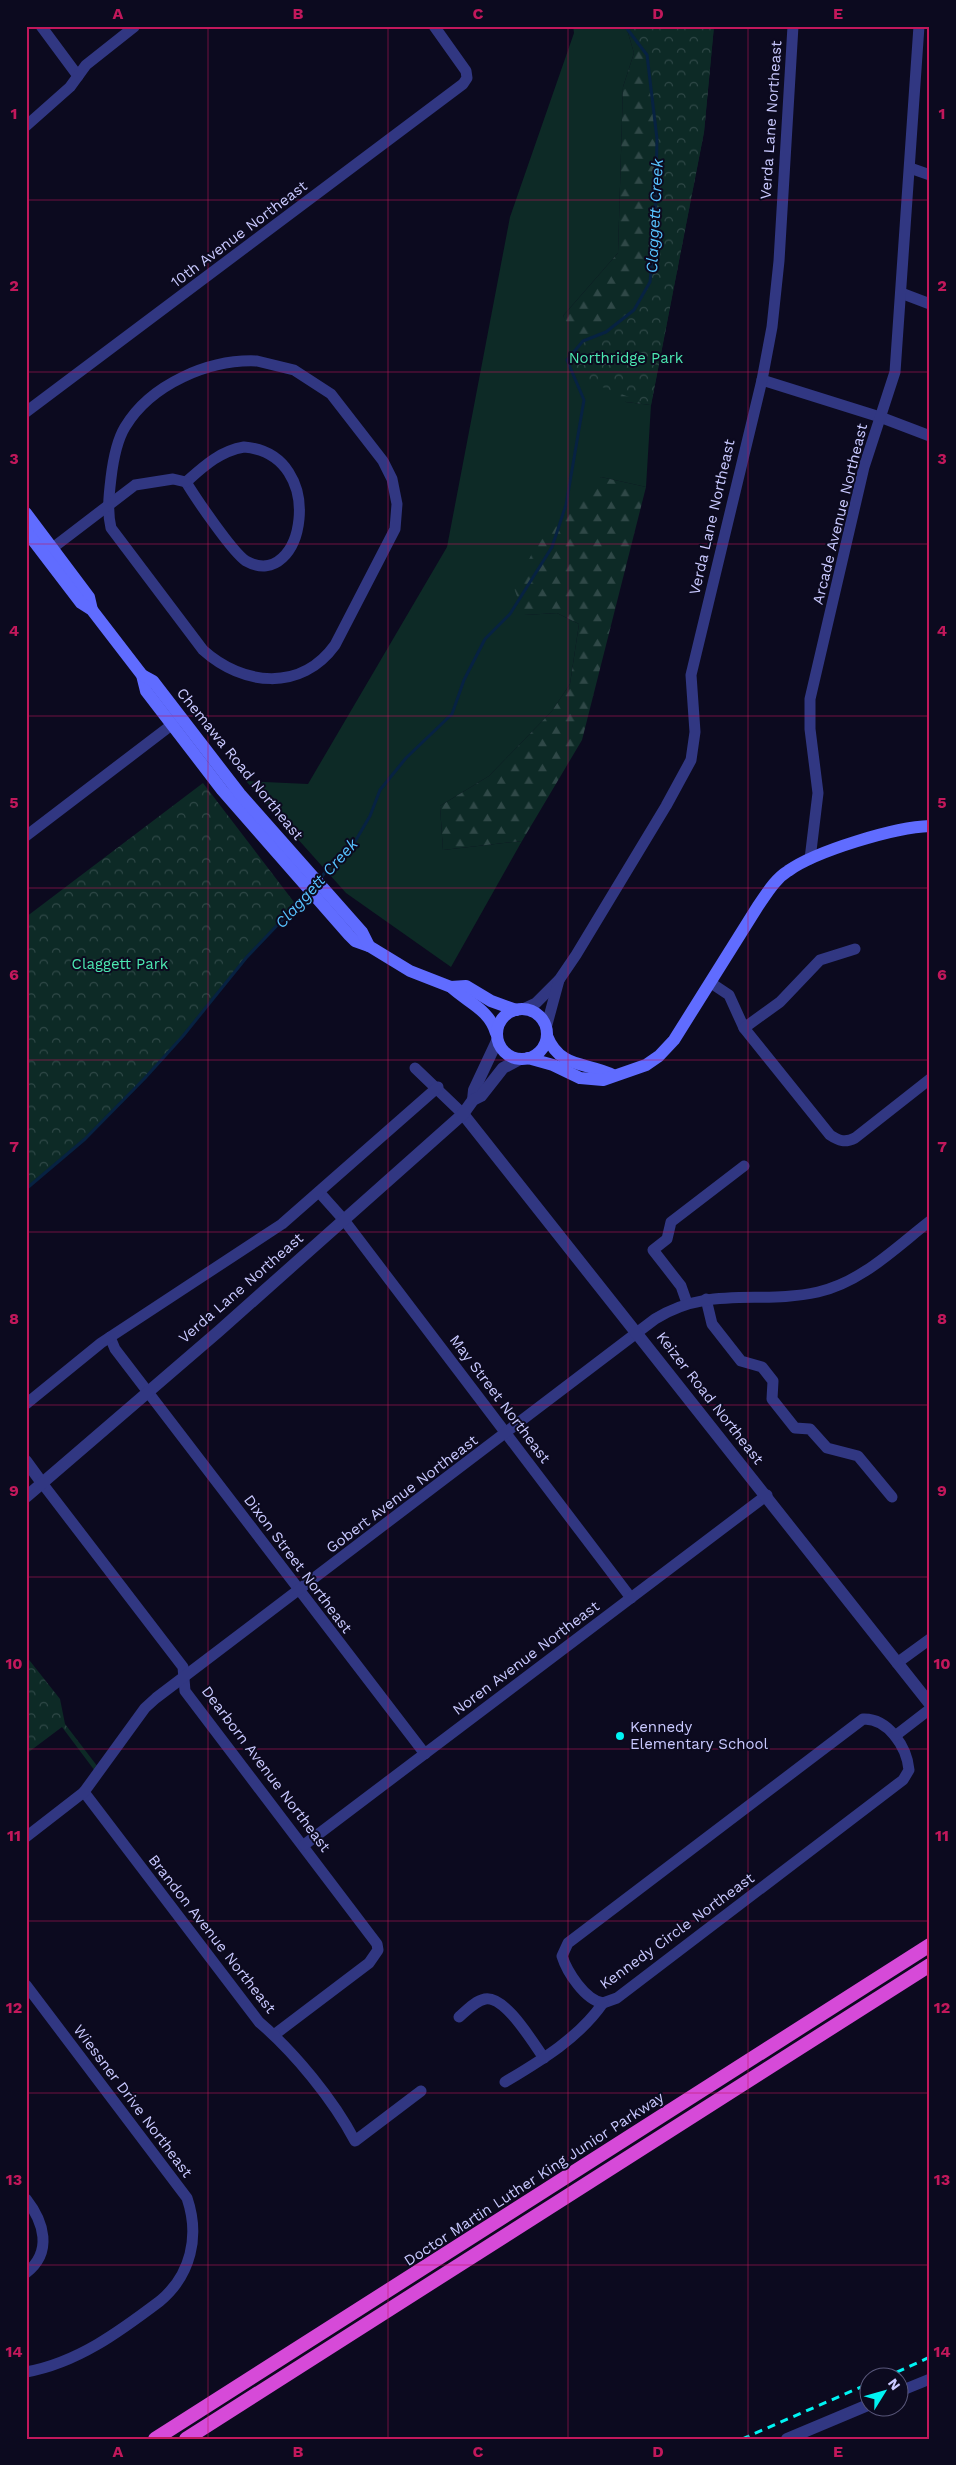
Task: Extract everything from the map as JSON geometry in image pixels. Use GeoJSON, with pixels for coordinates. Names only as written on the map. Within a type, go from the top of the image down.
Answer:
{"type":"FeatureCollection","features":[{"type":"Feature","properties":{"kind":"highway","name":"Doctor Martin Luther King Junior Parkway"},"geometry":{"type":"LineString","coordinates":[[155,2439],[930,1945]]}},
{"type":"Feature","properties":{"kind":"highway","name":"Doctor Martin Luther King Junior Parkway"},"geometry":{"type":"LineString","coordinates":[[186,2439],[930,1965]]}},
{"type":"Feature","properties":{"kind":"main road","name":"Chemawa Road Northeast"},"geometry":{"type":"LineString","coordinates":[[28,524],[49,551],[81,603],[92,610],[142,675],[153,681],[176,722],[222,790],[302,873],[343,920],[356,941],[369,946],[410,971],[451,986],[466,986],[491,1001],[520,1009]]}},
{"type":"Feature","properties":{"kind":"main road"},"geometry":{"type":"LineString","coordinates":[[613,1075],[604,1071],[582,1067],[566,1059],[553,1049],[538,1015],[520,1009],[502,1018],[497,1037],[506,1054],[552,1065],[580,1078],[603,1080],[613,1075],[634,1071],[659,1056],[674,1040],[769,890],[787,871],[810,859],[874,836],[930,826]]}},
{"type":"Feature","properties":{"kind":"main road","name":"Chemawa Road Northeast"},"geometry":{"type":"LineString","coordinates":[[451,986],[464,999],[485,1012],[493,1023],[497,1037]]}},
{"type":"Feature","properties":{"kind":"main road"},"geometry":{"type":"LineString","coordinates":[[524,1059],[541,1050],[546,1032]]}},
{"type":"Feature","properties":{"kind":"street"},"geometry":{"type":"LineString","coordinates":[[41,26],[78,76]]}},
{"type":"Feature","properties":{"kind":"street","name":"10th Avenue Northeast"},"geometry":{"type":"LineString","coordinates":[[26,412],[457,90],[467,78],[466,71],[434,26]]}},
{"type":"Feature","properties":{"kind":"street","name":"Verda Lane Northeast"},"geometry":{"type":"LineString","coordinates":[[520,1009],[536,1003],[559,980],[661,814],[691,760],[695,732],[692,674],[762,380],[776,294],[793,26]]}},
{"type":"Feature","properties":{"kind":"street","name":"Arcade Avenue Northeast"},"geometry":{"type":"LineString","coordinates":[[810,859],[818,793],[810,729],[810,698],[864,467],[896,372],[919,26]]}},
{"type":"Feature","properties":{"kind":"street"},"geometry":{"type":"LineString","coordinates":[[26,126],[70,87],[86,65],[134,27]]}},
{"type":"Feature","properties":{"kind":"street"},"geometry":{"type":"LineString","coordinates":[[910,168],[930,175]]}},
{"type":"Feature","properties":{"kind":"street"},"geometry":{"type":"LineString","coordinates":[[900,294],[930,304]]}},
{"type":"Feature","properties":{"kind":"street"},"geometry":{"type":"LineString","coordinates":[[257,361],[294,370],[319,385],[337,400],[387,468],[395,493],[398,517],[390,542],[330,652],[313,665],[294,675],[262,679],[231,670],[203,650],[112,528],[108,504],[117,446],[126,426],[140,409],[172,383],[196,371],[232,362],[257,361]]}},
{"type":"Feature","properties":{"kind":"street"},"geometry":{"type":"LineString","coordinates":[[762,380],[880,417],[930,436]]}},
{"type":"Feature","properties":{"kind":"street"},"geometry":{"type":"LineString","coordinates":[[49,551],[131,487],[141,483],[173,479],[186,482],[240,556],[247,561],[262,565],[270,564],[286,555],[292,546],[300,517],[299,497],[288,474],[267,452],[244,447],[226,451],[215,457],[186,482]]}},
{"type":"Feature","properties":{"kind":"street"},"geometry":{"type":"LineString","coordinates":[[26,836],[176,722]]}},
{"type":"Feature","properties":{"kind":"street"},"geometry":{"type":"LineString","coordinates":[[744,1028],[780,1002],[820,960],[854,949]]}},
{"type":"Feature","properties":{"kind":"street","name":"Verda Lane Northeast"},"geometry":{"type":"LineString","coordinates":[[546,1032],[559,980]]}},
{"type":"Feature","properties":{"kind":"street"},"geometry":{"type":"LineString","coordinates":[[711,983],[729,995],[744,1028],[830,1135],[843,1142],[855,1138],[930,1079]]}},
{"type":"Feature","properties":{"kind":"street","name":"Verda Lane Northeast"},"geometry":{"type":"LineString","coordinates":[[473,1100],[474,1090],[497,1037]]}},
{"type":"Feature","properties":{"kind":"street","name":"Verda Lane Northeast"},"geometry":{"type":"LineString","coordinates":[[26,1497],[463,1114],[473,1100],[481,1096],[503,1068],[524,1059]]}},
{"type":"Feature","properties":{"kind":"street"},"geometry":{"type":"LineString","coordinates":[[415,1068],[438,1087],[463,1114]]}},
{"type":"Feature","properties":{"kind":"street"},"geometry":{"type":"LineString","coordinates":[[26,1404],[110,1337],[282,1224],[438,1087]]}},
{"type":"Feature","properties":{"kind":"street","name":"Keizer Road Northeast"},"geometry":{"type":"LineString","coordinates":[[463,1114],[767,1495],[930,1704]]}},
{"type":"Feature","properties":{"kind":"street"},"geometry":{"type":"LineString","coordinates":[[687,1302],[677,1280],[653,1250],[667,1239],[671,1222],[744,1166]]}},
{"type":"Feature","properties":{"kind":"street","name":"May Street Northeast"},"geometry":{"type":"LineString","coordinates":[[319,1192],[344,1220],[631,1598]]}},
{"type":"Feature","properties":{"kind":"street","name":"Gobert Avenue Northeast"},"geometry":{"type":"LineString","coordinates":[[26,1837],[84,1792],[145,1708],[637,1332],[668,1311],[687,1302],[706,1299],[796,1296],[834,1287],[863,1273],[930,1222]]}},
{"type":"Feature","properties":{"kind":"street"},"geometry":{"type":"LineString","coordinates":[[706,1299],[712,1324],[741,1360],[762,1367],[773,1381],[772,1399],[795,1428],[810,1429],[831,1450],[858,1456],[892,1497]]}},
{"type":"Feature","properties":{"kind":"street","name":"Dixon Street Northeast"},"geometry":{"type":"LineString","coordinates":[[110,1337],[115,1350],[424,1754]]}},
{"type":"Feature","properties":{"kind":"street","name":"Dearborn Avenue Northeast"},"geometry":{"type":"LineString","coordinates":[[26,1461],[182,1667],[185,1691],[373,1936],[378,1950],[369,1962],[274,2035]]}},
{"type":"Feature","properties":{"kind":"street","name":"Noren Avenue Northeast"},"geometry":{"type":"LineString","coordinates":[[304,1845],[767,1495]]}},
{"type":"Feature","properties":{"kind":"street"},"geometry":{"type":"LineString","coordinates":[[898,1663],[930,1639]]}},
{"type":"Feature","properties":{"kind":"street"},"geometry":{"type":"LineString","coordinates":[[895,1736],[930,1708]]}},
{"type":"Feature","properties":{"kind":"street","name":"Kennedy Circle Northeast"},"geometry":{"type":"LineString","coordinates":[[872,1719],[880,1722],[895,1736],[908,1763],[907,1775],[903,1780],[617,1998],[603,2003],[589,1996],[564,1963],[562,1956],[568,1943],[858,1721],[872,1719]]}},
{"type":"Feature","properties":{"kind":"street","name":"Brandon Avenue Northeast"},"geometry":{"type":"LineString","coordinates":[[84,1792],[258,2022],[286,2045],[334,2108],[355,2141],[421,2091]]}},
{"type":"Feature","properties":{"kind":"street","name":"Wiessner Drive Northeast"},"geometry":{"type":"LineString","coordinates":[[26,1986],[187,2198],[191,2211],[194,2243],[184,2271],[169,2294],[160,2302],[74,2358],[49,2368],[26,2372]]}},
{"type":"Feature","properties":{"kind":"street"},"geometry":{"type":"LineString","coordinates":[[459,2017],[480,2001],[494,1999],[506,2008],[544,2058]]}},
{"type":"Feature","properties":{"kind":"street"},"geometry":{"type":"LineString","coordinates":[[505,2082],[544,2058],[592,2017],[603,2003]]}},
{"type":"Feature","properties":{"kind":"street"},"geometry":{"type":"LineString","coordinates":[[26,2199],[40,2220],[43,2244],[39,2258],[26,2273]]}},
{"type":"Feature","properties":{"kind":"street"},"geometry":{"type":"LineString","coordinates":[[908,2388],[930,2379]]}},
{"type":"Feature","properties":{"kind":"street"},"geometry":{"type":"LineString","coordinates":[[787,2439],[858,2409]]}},
{"type":"Feature","properties":{"kind":"green space"},"geometry":{"type":"Polygon","coordinates":[[[573,26],[626,26],[634,53],[623,87],[618,253],[563,316],[626,402],[651,405],[646,487],[601,477],[524,615],[557,613],[579,624],[570,684],[552,711],[489,776],[440,806],[443,850],[522,841],[451,967],[346,893],[246,781],[308,784],[447,547],[510,217],[574,33],[573,26]]]}},
{"type":"Feature","properties":{"kind":"green space","name":"Northridge Park"},"geometry":{"type":"Polygon","coordinates":[[[625,26],[714,26],[704,132],[651,405],[572,376],[567,360],[583,341],[606,332],[634,310],[650,282],[655,230],[657,139],[647,55],[625,26]]]}},
{"type":"Feature","properties":{"kind":"green space","name":"Northridge Park"},"geometry":{"type":"Polygon","coordinates":[[[626,26],[714,26],[704,132],[651,405],[626,402],[605,388],[563,316],[618,253],[623,87],[634,53],[626,26]]]}},
{"type":"Feature","properties":{"kind":"green space"},"geometry":{"type":"Polygon","coordinates":[[[601,477],[646,487],[582,740],[522,841],[443,850],[440,806],[489,776],[552,711],[570,684],[579,624],[557,613],[524,615],[514,588],[538,542],[577,495],[601,477]]]}},
{"type":"Feature","properties":{"kind":"green space","name":"Claggett Park"},"geometry":{"type":"Polygon","coordinates":[[[203,783],[297,906],[246,958],[183,1036],[145,1078],[85,1139],[26,1189],[26,917],[203,783]]]}},
{"type":"Feature","properties":{"kind":"green space"},"geometry":{"type":"Polygon","coordinates":[[[26,1656],[60,1699],[65,1724],[101,1771],[98,1775],[62,1727],[26,1754],[26,1656]]]}},
{"type":"Feature","properties":{"kind":"waterway","name":"Claggett Creek"},"geometry":{"type":"LineString","coordinates":[[320,879],[336,858],[353,845],[370,816],[380,790],[406,758],[452,714],[464,680],[485,639],[510,614],[552,547],[566,505],[584,400],[567,360],[583,341],[606,332],[634,310],[650,282],[655,230],[657,139],[647,55],[625,26]]}},
{"type":"Feature","properties":{"kind":"waterway","name":"Claggett Creek"},"geometry":{"type":"LineString","coordinates":[[26,1189],[85,1139],[145,1078],[183,1036],[246,958],[308,893]]}},
{"type":"Feature","properties":{"kind":"railway"},"geometry":{"type":"LineString","coordinates":[[906,2368],[930,2357]]}},
{"type":"Feature","properties":{"kind":"railway"},"geometry":{"type":"LineString","coordinates":[[742,2439],[858,2388]]}},
{"type":"Feature","properties":{"kind":"place","name":"Kennedy Elementary School"},"geometry":{"type":"Point","coordinates":[620,1736]}}]}
